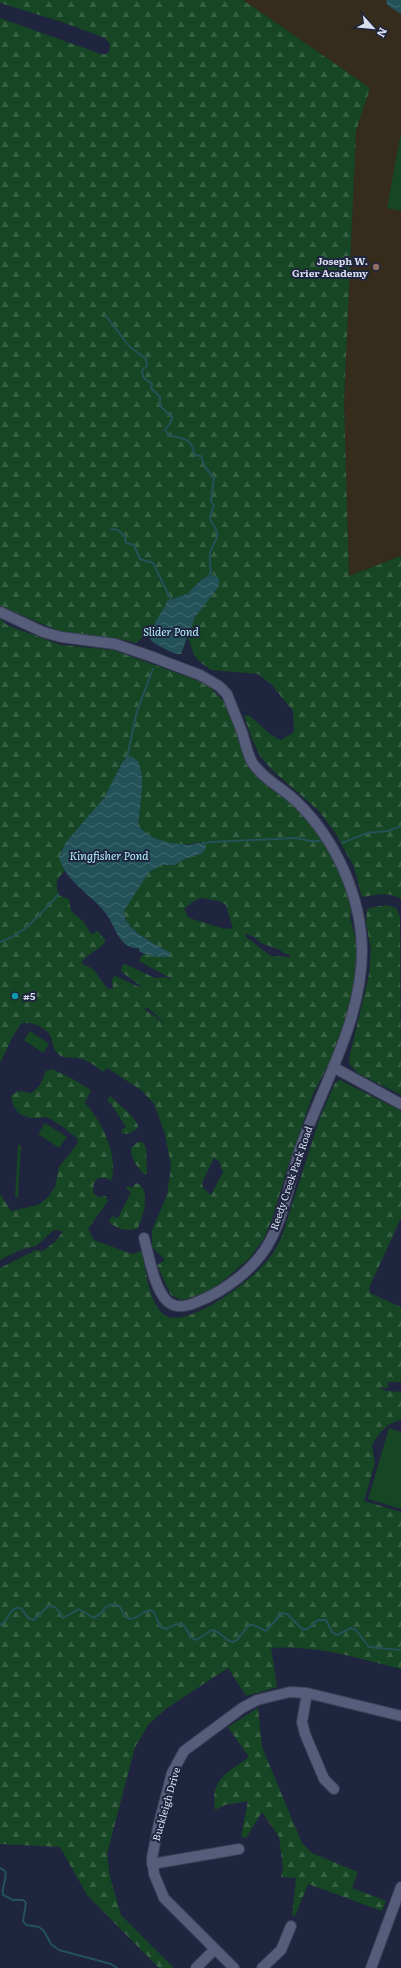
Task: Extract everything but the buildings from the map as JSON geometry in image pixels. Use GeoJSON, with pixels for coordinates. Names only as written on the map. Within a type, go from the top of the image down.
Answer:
{"type":"FeatureCollection","features":[{"type":"Feature","properties":{"kind":"street","name":"Reedy Creek Park Road"},"geometry":{"type":"LineString","coordinates":[[0,612],[43,632],[61,637],[115,644],[200,675],[219,686],[226,694],[238,721],[252,762],[267,778],[297,802],[323,832],[346,874],[356,903],[362,950],[358,992],[346,1036],[300,1151],[284,1205],[270,1241],[255,1262],[212,1296],[190,1305],[177,1307],[168,1302],[159,1288],[144,1238]]}},
{"type":"Feature","properties":{"kind":"street"},"geometry":{"type":"LineString","coordinates":[[333,1067],[399,1102]]}},
{"type":"Feature","properties":{"kind":"street","name":"Buckleigh Drive"},"geometry":{"type":"LineString","coordinates":[[234,1968],[164,1898],[158,1886],[152,1864],[153,1851],[172,1773],[184,1751],[229,1717],[257,1700],[290,1692],[307,1693],[401,1716]]}},
{"type":"Feature","properties":{"kind":"street"},"geometry":{"type":"LineString","coordinates":[[307,1693],[302,1722],[305,1734],[324,1779],[334,1788]]}},
{"type":"Feature","properties":{"kind":"street"},"geometry":{"type":"LineString","coordinates":[[152,1864],[239,1849]]}},
{"type":"Feature","properties":{"kind":"street"},"geometry":{"type":"LineString","coordinates":[[371,1968],[400,1892]]}},
{"type":"Feature","properties":{"kind":"street"},"geometry":{"type":"LineString","coordinates":[[262,1968],[281,1950],[291,1926]]}},
{"type":"Feature","properties":{"kind":"street"},"geometry":{"type":"LineString","coordinates":[[196,1968],[215,1949]]}},
{"type":"Feature","properties":{"kind":"shaded area","name":"Joseph W. Grier Academy"},"geometry":{"type":"Polygon","coordinates":[[[243,0],[401,0],[401,556],[349,576],[344,402],[356,131],[370,88],[243,0]]]}},
{"type":"Feature","properties":{"kind":"green space"},"geometry":{"type":"Polygon","coordinates":[[[0,0],[243,0],[370,88],[356,131],[344,402],[349,576],[401,556],[401,899],[387,894],[362,897],[354,867],[336,834],[318,810],[273,771],[260,756],[252,739],[244,715],[250,716],[271,735],[281,740],[294,732],[293,711],[271,684],[258,674],[211,670],[200,662],[194,655],[188,638],[191,626],[199,610],[216,590],[214,575],[202,579],[187,594],[167,601],[162,614],[155,625],[136,643],[120,639],[59,631],[0,606],[0,18],[101,54],[106,54],[109,52],[110,44],[105,38],[62,22],[0,3],[0,0]]]}},
{"type":"Feature","properties":{"kind":"green space"},"geometry":{"type":"Polygon","coordinates":[[[401,132],[401,211],[387,208],[401,132]]]}},
{"type":"Feature","properties":{"kind":"green space"},"geometry":{"type":"Polygon","coordinates":[[[0,619],[9,626],[61,645],[113,650],[209,686],[225,703],[252,771],[261,781],[294,805],[320,836],[342,876],[352,907],[350,917],[357,944],[353,989],[343,1029],[333,1055],[313,1094],[289,1163],[271,1223],[264,1238],[250,1258],[224,1280],[209,1291],[190,1298],[181,1300],[171,1295],[157,1265],[165,1260],[152,1247],[152,1230],[167,1195],[171,1166],[165,1134],[154,1104],[141,1090],[107,1068],[103,1072],[85,1060],[61,1056],[58,1054],[53,1046],[49,1033],[34,1024],[22,1023],[14,1034],[0,1063],[0,619]],[[139,762],[119,767],[109,790],[102,801],[62,849],[62,866],[65,871],[57,882],[57,889],[60,896],[69,899],[71,911],[83,921],[91,934],[98,931],[106,941],[81,963],[93,969],[107,988],[113,989],[112,979],[115,976],[139,987],[141,986],[123,973],[121,970],[123,964],[155,978],[165,977],[171,980],[170,978],[139,961],[144,954],[159,957],[169,952],[148,941],[134,930],[125,918],[124,911],[148,872],[162,865],[175,865],[184,859],[203,853],[202,842],[194,844],[176,844],[158,840],[138,825],[142,789],[142,777],[139,762]],[[201,898],[192,902],[184,909],[189,918],[225,929],[233,928],[226,905],[219,901],[201,898]],[[245,933],[246,937],[271,956],[290,957],[290,954],[285,954],[280,950],[261,943],[256,938],[245,933]],[[148,1008],[144,1009],[166,1024],[148,1008]],[[214,1158],[202,1183],[203,1188],[211,1195],[223,1172],[219,1161],[214,1158]]]}},
{"type":"Feature","properties":{"kind":"green space"},"geometry":{"type":"Polygon","coordinates":[[[387,905],[396,908],[400,916],[401,1095],[359,1074],[350,1065],[349,1059],[369,975],[371,950],[366,922],[367,910],[369,908],[387,905]]]}},
{"type":"Feature","properties":{"kind":"green space"},"geometry":{"type":"Polygon","coordinates":[[[30,1031],[49,1044],[43,1053],[24,1040],[30,1031]]]}},
{"type":"Feature","properties":{"kind":"green space"},"geometry":{"type":"Polygon","coordinates":[[[52,1069],[91,1090],[85,1103],[103,1129],[111,1150],[113,1171],[111,1181],[106,1178],[98,1178],[94,1183],[93,1193],[99,1197],[106,1196],[108,1201],[88,1229],[94,1240],[132,1254],[142,1251],[148,1285],[154,1301],[163,1314],[173,1318],[186,1316],[200,1311],[216,1302],[257,1272],[272,1255],[282,1236],[319,1120],[335,1083],[340,1080],[401,1111],[401,1218],[369,1288],[370,1293],[401,1307],[401,1382],[388,1382],[388,1388],[378,1388],[387,1391],[401,1392],[401,1420],[387,1426],[372,1445],[375,1463],[364,1501],[401,1512],[401,1669],[321,1650],[305,1648],[271,1648],[277,1687],[246,1696],[228,1668],[167,1708],[149,1724],[135,1747],[107,1854],[110,1877],[121,1915],[174,1968],[159,1968],[87,1895],[60,1847],[0,1844],[0,1268],[36,1250],[43,1251],[56,1241],[63,1231],[54,1230],[36,1246],[20,1250],[0,1260],[0,1194],[11,1211],[38,1205],[47,1198],[55,1187],[59,1167],[78,1143],[77,1138],[53,1120],[45,1117],[30,1118],[22,1115],[18,1112],[12,1101],[11,1096],[18,1091],[32,1093],[40,1085],[46,1071],[52,1069]]]}},
{"type":"Feature","properties":{"kind":"green space"},"geometry":{"type":"Polygon","coordinates":[[[110,1096],[130,1114],[138,1125],[138,1128],[128,1134],[122,1133],[121,1131],[126,1127],[111,1104],[107,1101],[110,1096]]]}},
{"type":"Feature","properties":{"kind":"green space"},"geometry":{"type":"Polygon","coordinates":[[[45,1123],[67,1137],[59,1148],[38,1134],[45,1123]]]}},
{"type":"Feature","properties":{"kind":"green space"},"geometry":{"type":"Polygon","coordinates":[[[138,1142],[142,1142],[146,1147],[147,1174],[145,1175],[137,1166],[132,1156],[131,1148],[138,1142]]]}},
{"type":"Feature","properties":{"kind":"green space"},"geometry":{"type":"Polygon","coordinates":[[[18,1145],[21,1145],[18,1197],[15,1197],[18,1145]]]}},
{"type":"Feature","properties":{"kind":"green space"},"geometry":{"type":"Polygon","coordinates":[[[136,1183],[141,1186],[145,1197],[144,1210],[138,1228],[131,1230],[118,1228],[109,1221],[112,1216],[118,1218],[131,1192],[126,1189],[128,1186],[132,1188],[136,1183]]]}},
{"type":"Feature","properties":{"kind":"green space"},"geometry":{"type":"Polygon","coordinates":[[[389,1428],[401,1432],[401,1509],[368,1499],[389,1428]]]}},
{"type":"Feature","properties":{"kind":"green space"},"geometry":{"type":"Polygon","coordinates":[[[258,1708],[262,1747],[302,1843],[312,1853],[358,1872],[352,1888],[386,1901],[382,1911],[308,1884],[295,1916],[292,1915],[296,1878],[281,1877],[283,1868],[279,1837],[262,1812],[246,1838],[241,1837],[248,1801],[225,1805],[215,1810],[214,1799],[218,1784],[227,1773],[249,1757],[228,1727],[258,1708]]]}},
{"type":"Feature","properties":{"kind":"water"},"geometry":{"type":"Polygon","coordinates":[[[386,0],[401,0],[401,14],[387,5],[386,0]]]}},
{"type":"Feature","properties":{"kind":"water","name":"Slider Pond"},"geometry":{"type":"Polygon","coordinates":[[[214,575],[219,579],[219,586],[195,617],[181,654],[176,654],[152,642],[150,639],[151,631],[167,601],[187,594],[202,579],[214,575]]]}},
{"type":"Feature","properties":{"kind":"water","name":"Kingfisher Pond"},"geometry":{"type":"Polygon","coordinates":[[[131,756],[139,762],[142,777],[138,825],[154,838],[175,844],[189,845],[203,843],[206,847],[203,853],[184,859],[175,865],[162,865],[149,872],[124,911],[125,918],[134,930],[148,941],[169,952],[170,957],[150,956],[139,951],[139,948],[132,948],[125,944],[107,915],[67,874],[59,857],[66,842],[104,798],[123,761],[131,756]]]}},
{"type":"Feature","properties":{"kind":"waterway"},"geometry":{"type":"LineString","coordinates":[[106,316],[129,346],[146,359],[147,366],[142,370],[143,377],[152,384],[151,388],[160,397],[160,406],[172,417],[171,422],[165,430],[169,435],[187,440],[190,443],[195,455],[201,456],[205,467],[214,478],[211,501],[214,506],[210,519],[216,529],[217,536],[210,551],[211,572],[207,578]]}},
{"type":"Feature","properties":{"kind":"waterway"},"geometry":{"type":"LineString","coordinates":[[111,529],[118,530],[125,537],[126,543],[134,545],[140,559],[153,563],[172,602]]}},
{"type":"Feature","properties":{"kind":"waterway"},"geometry":{"type":"LineString","coordinates":[[126,762],[137,711],[153,669]]}},
{"type":"Feature","properties":{"kind":"waterway"},"geometry":{"type":"LineString","coordinates":[[342,843],[367,833],[388,831],[401,826]]}},
{"type":"Feature","properties":{"kind":"waterway"},"geometry":{"type":"LineString","coordinates":[[202,844],[210,842],[296,838],[310,841],[320,841]]}},
{"type":"Feature","properties":{"kind":"waterway"},"geometry":{"type":"LineString","coordinates":[[0,942],[17,934],[25,928],[39,916],[58,895]]}},
{"type":"Feature","properties":{"kind":"waterway"},"geometry":{"type":"LineString","coordinates":[[0,1625],[6,1620],[11,1611],[17,1608],[21,1608],[28,1618],[34,1620],[48,1606],[55,1607],[63,1618],[79,1609],[94,1618],[109,1605],[118,1605],[124,1615],[130,1619],[133,1619],[150,1610],[154,1612],[160,1627],[166,1629],[179,1624],[184,1625],[190,1637],[196,1640],[212,1630],[218,1632],[233,1642],[237,1640],[249,1625],[253,1625],[266,1631],[282,1613],[287,1614],[303,1630],[309,1628],[318,1620],[326,1620],[332,1632],[337,1635],[351,1628],[356,1630],[369,1647],[401,1650]]}},
{"type":"Feature","properties":{"kind":"waterway"},"geometry":{"type":"LineString","coordinates":[[0,1868],[5,1871],[6,1874],[3,1895],[13,1900],[23,1900],[26,1903],[23,1921],[26,1925],[39,1927],[44,1931],[51,1944],[59,1950],[111,1964],[117,1968]]}},
{"type":"Feature","properties":{"kind":"place","name":"Joseph W. Grier Academy"},"geometry":{"type":"Point","coordinates":[376,267]}},
{"type":"Feature","properties":{"kind":"place","name":"#5"},"geometry":{"type":"Point","coordinates":[15,996]}}]}
